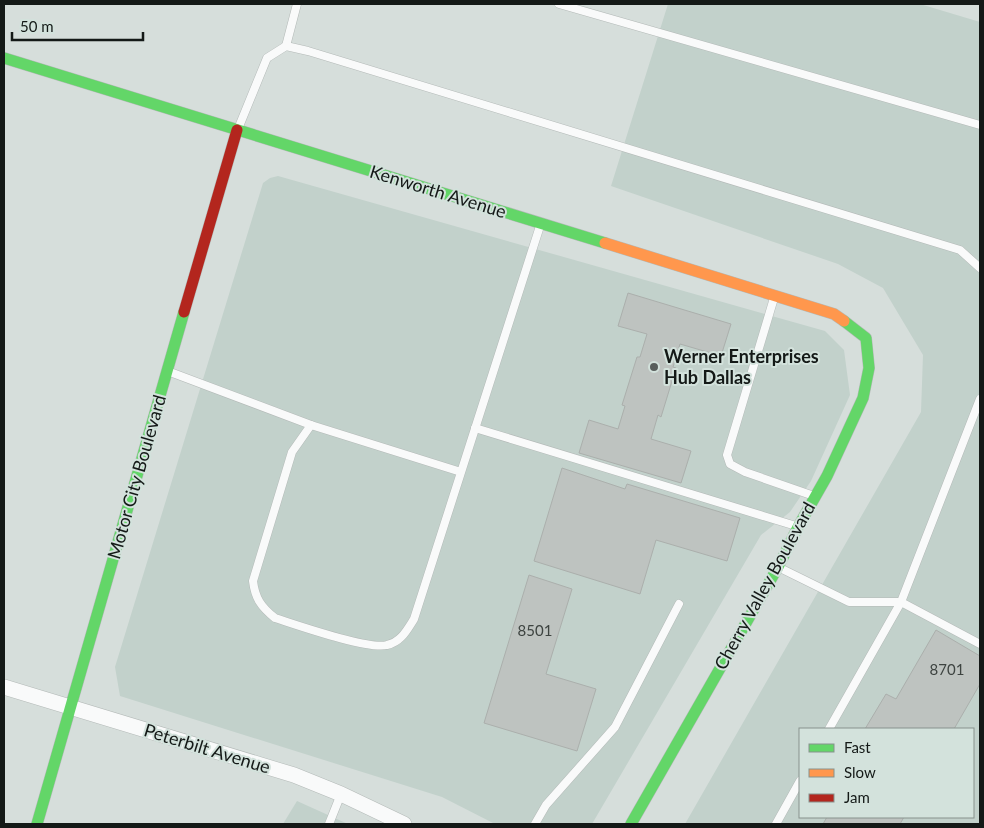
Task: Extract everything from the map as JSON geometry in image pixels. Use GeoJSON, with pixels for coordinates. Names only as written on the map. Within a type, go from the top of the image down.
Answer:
{"type":"FeatureCollection","features":[{"type":"Feature","properties":{"kind":"street","name":"Kenworth Avenue"},"geometry":{"type":"LineString","coordinates":[[4,58],[834,314],[866,338]]}},
{"type":"Feature","properties":{"kind":"street","name":"Motor City Boulevard"},"geometry":{"type":"LineString","coordinates":[[37,824],[237,130]]}},
{"type":"Feature","properties":{"kind":"street","name":"Cherry Valley Boulevard"},"geometry":{"type":"LineString","coordinates":[[631,824],[778,567],[827,476],[863,398],[869,368],[866,338]]}},
{"type":"Feature","properties":{"kind":"street","name":"Peterbilt Avenue"},"geometry":{"type":"LineString","coordinates":[[4,687],[294,775],[342,794],[404,824]]}},
{"type":"Feature","properties":{"kind":"lane"},"geometry":{"type":"LineString","coordinates":[[237,130],[267,58],[286,46],[297,4]]}},
{"type":"Feature","properties":{"kind":"lane"},"geometry":{"type":"LineString","coordinates":[[558,4],[980,125]]}},
{"type":"Feature","properties":{"kind":"lane"},"geometry":{"type":"LineString","coordinates":[[286,46],[308,51],[960,250],[980,268]]}},
{"type":"Feature","properties":{"kind":"lane"},"geometry":{"type":"LineString","coordinates":[[311,425],[292,452],[253,581],[255,595],[263,609],[275,618],[368,646],[387,645],[404,636],[414,619],[541,224]]}},
{"type":"Feature","properties":{"kind":"lane"},"geometry":{"type":"LineString","coordinates":[[775,296],[727,455],[730,464],[745,472],[815,497]]}},
{"type":"Feature","properties":{"kind":"lane"},"geometry":{"type":"LineString","coordinates":[[168,371],[311,425],[461,472]]}},
{"type":"Feature","properties":{"kind":"lane"},"geometry":{"type":"LineString","coordinates":[[830,728],[901,602],[980,399]]}},
{"type":"Feature","properties":{"kind":"lane"},"geometry":{"type":"LineString","coordinates":[[476,428],[798,527]]}},
{"type":"Feature","properties":{"kind":"lane"},"geometry":{"type":"LineString","coordinates":[[778,567],[849,602],[901,602],[980,644]]}},
{"type":"Feature","properties":{"kind":"lane"},"geometry":{"type":"LineString","coordinates":[[534,824],[546,806],[615,728],[679,604]]}},
{"type":"Feature","properties":{"kind":"lane"},"geometry":{"type":"LineString","coordinates":[[776,824],[799,783]]}},
{"type":"Feature","properties":{"kind":"lane"},"geometry":{"type":"LineString","coordinates":[[329,824],[342,794]]}},
{"type":"Feature","properties":{"kind":"shaded area"},"geometry":{"type":"Polygon","coordinates":[[[668,4],[920,4],[980,22],[980,824],[685,824],[921,412],[923,355],[883,288],[838,264],[611,186],[668,4]]]}},
{"type":"Feature","properties":{"kind":"shaded area"},"geometry":{"type":"Polygon","coordinates":[[[278,176],[825,331],[844,350],[850,395],[811,481],[790,512],[761,535],[592,824],[495,824],[442,797],[120,696],[115,667],[263,183],[270,178],[278,176]]]}},
{"type":"Feature","properties":{"kind":"shaded area"},"geometry":{"type":"Polygon","coordinates":[[[297,801],[348,824],[283,824],[297,801]]]}},
{"type":"Feature","properties":{"kind":"building"},"geometry":{"type":"Polygon","coordinates":[[[628,293],[731,324],[721,356],[680,344],[673,367],[676,368],[661,417],[658,415],[651,439],[691,451],[681,483],[579,453],[589,420],[618,429],[625,406],[622,405],[637,357],[640,357],[647,334],[618,326],[628,293]]]}},
{"type":"Feature","properties":{"kind":"building"},"geometry":{"type":"Polygon","coordinates":[[[562,468],[625,489],[627,484],[740,518],[727,561],[656,540],[640,594],[534,561],[562,468]]]}},
{"type":"Feature","properties":{"kind":"building"},"geometry":{"type":"Polygon","coordinates":[[[529,575],[572,589],[546,674],[596,689],[577,751],[484,723],[529,575]]]}},
{"type":"Feature","properties":{"kind":"building"},"geometry":{"type":"Polygon","coordinates":[[[936,630],[980,656],[980,684],[955,728],[866,728],[886,694],[896,699],[936,630]]]}},
{"type":"Feature","properties":{"kind":"building"},"geometry":{"type":"Polygon","coordinates":[[[826,818],[903,818],[900,824],[823,824],[826,818]]]}},
{"type":"Feature","properties":{"kind":"traffic: fast"},"geometry":{"type":"LineString","coordinates":[[4,58],[605,243]]}},
{"type":"Feature","properties":{"kind":"traffic: fast"},"geometry":{"type":"LineString","coordinates":[[37,824],[184,312]]}},
{"type":"Feature","properties":{"kind":"traffic: fast"},"geometry":{"type":"LineString","coordinates":[[631,824],[778,567],[827,476],[863,398],[869,368],[866,338],[844,321]]}},
{"type":"Feature","properties":{"kind":"traffic: slow"},"geometry":{"type":"LineString","coordinates":[[605,243],[834,314],[844,321]]}},
{"type":"Feature","properties":{"kind":"traffic: jam"},"geometry":{"type":"LineString","coordinates":[[184,312],[237,130]]}},
{"type":"Feature","properties":{"kind":"place","name":"Werner Enterprises Hub Dallas"},"geometry":{"type":"Point","coordinates":[654,367]}}]}
